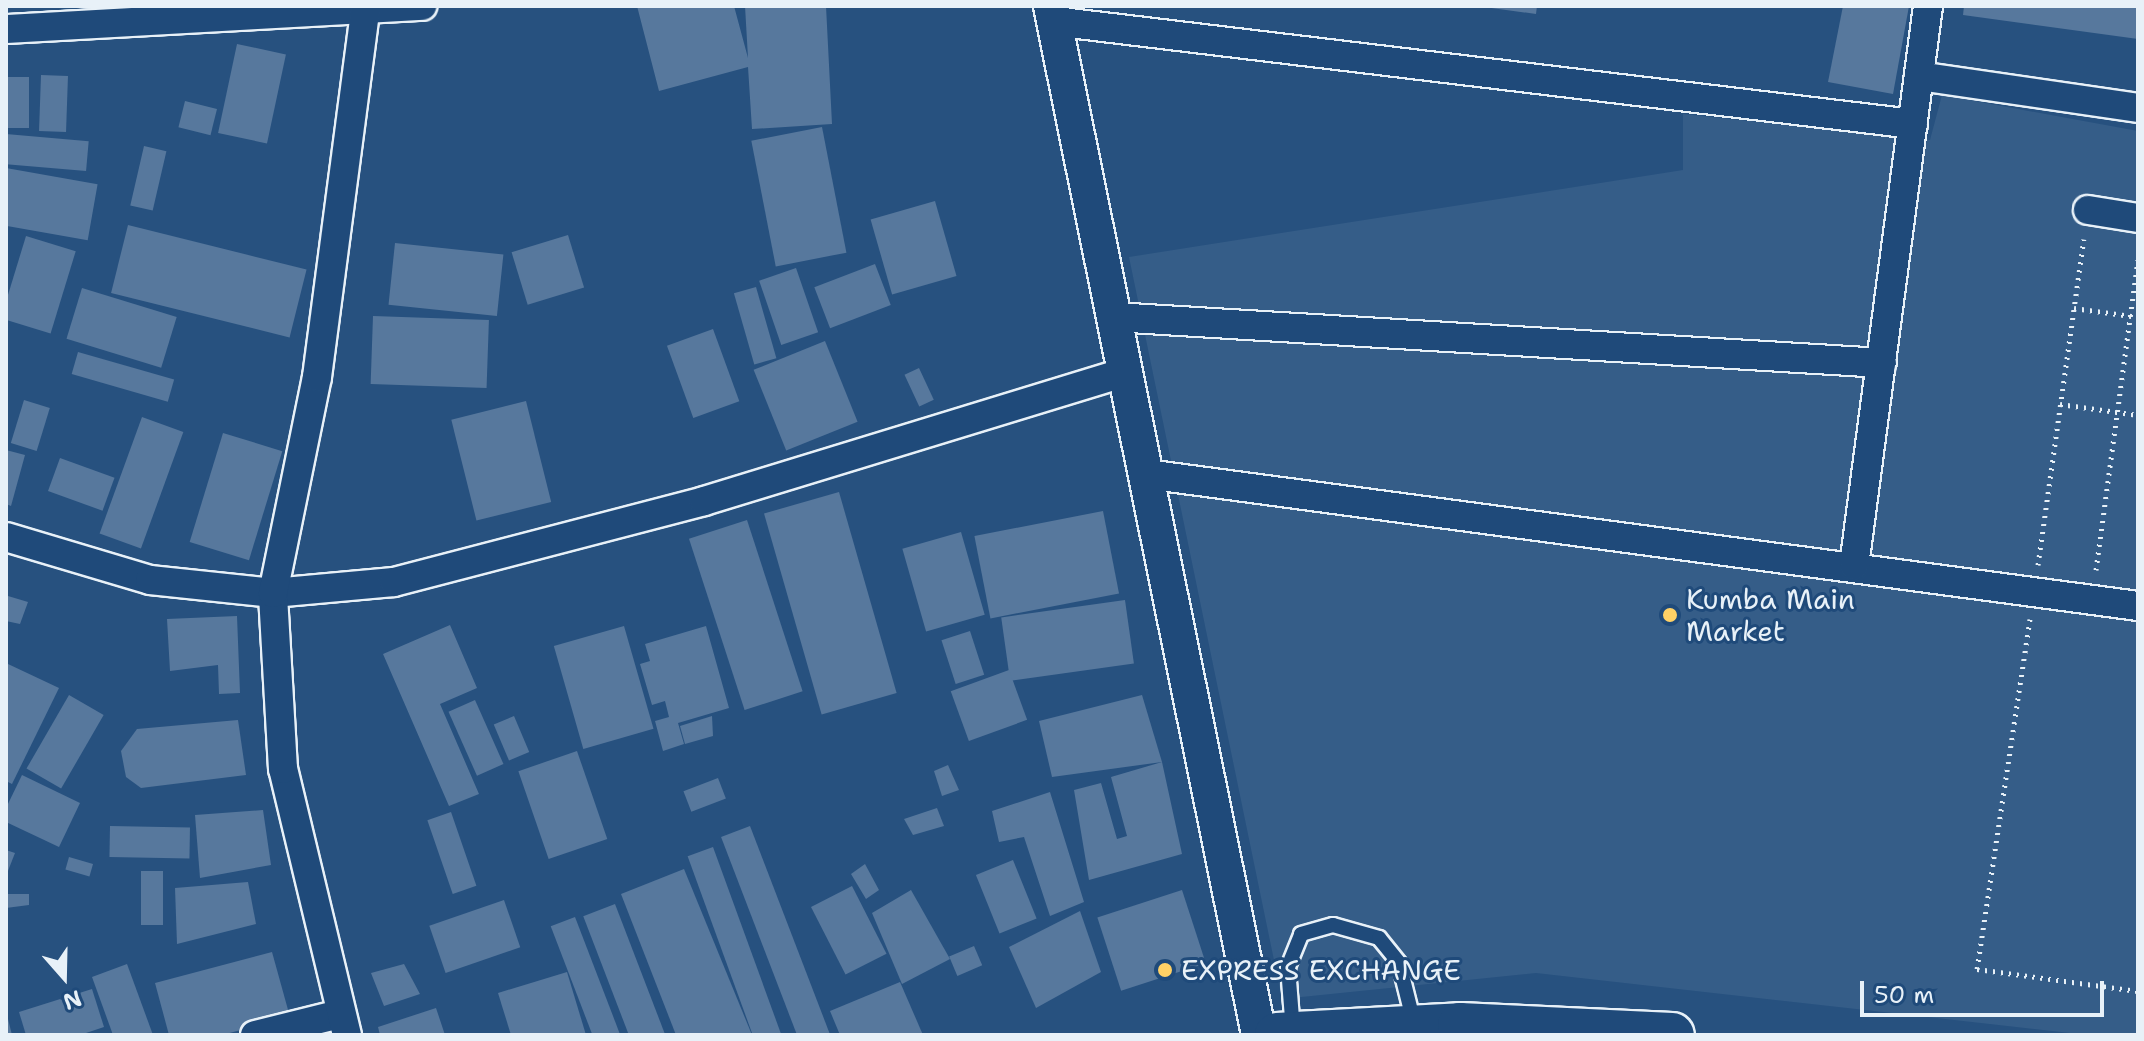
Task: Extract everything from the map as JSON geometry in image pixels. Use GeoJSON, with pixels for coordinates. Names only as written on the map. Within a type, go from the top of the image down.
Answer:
{"type":"FeatureCollection","features":[{"type":"Feature","properties":{"kind":"highway"},"geometry":{"type":"LineString","coordinates":[[1277,1035],[1415,1028],[1672,1035]]}},
{"type":"Feature","properties":{"kind":"street"},"geometry":{"type":"LineString","coordinates":[[6,29],[117,19],[422,6]]}},
{"type":"Feature","properties":{"kind":"street"},"geometry":{"type":"LineString","coordinates":[[1854,566],[1928,6]]}},
{"type":"Feature","properties":{"kind":"street"},"geometry":{"type":"LineString","coordinates":[[255,1035],[343,1024],[283,769],[273,593],[317,377],[366,9]]}},
{"type":"Feature","properties":{"kind":"street"},"geometry":{"type":"LineString","coordinates":[[1259,1035],[1052,13],[1913,124]]}},
{"type":"Feature","properties":{"kind":"street"},"geometry":{"type":"LineString","coordinates":[[1919,76],[2138,108]]}},
{"type":"Feature","properties":{"kind":"street"},"geometry":{"type":"LineString","coordinates":[[2088,210],[2138,218]]}},
{"type":"Feature","properties":{"kind":"street"},"geometry":{"type":"LineString","coordinates":[[1113,317],[1882,363]]}},
{"type":"Feature","properties":{"kind":"street"},"geometry":{"type":"LineString","coordinates":[[6,537],[150,580],[273,593],[410,578],[704,501],[1125,372]]}},
{"type":"Feature","properties":{"kind":"street"},"geometry":{"type":"LineString","coordinates":[[1146,474],[2138,606]]}},
{"type":"Feature","properties":{"kind":"lane"},"geometry":{"type":"LineString","coordinates":[[1293,1034],[1288,967],[1301,934],[1333,925],[1379,938],[1399,963],[1415,1028]]}},
{"type":"Feature","properties":{"kind":"path"},"geometry":{"type":"LineString","coordinates":[[2088,210],[1977,969],[2138,991]]}},
{"type":"Feature","properties":{"kind":"path"},"geometry":{"type":"LineString","coordinates":[[2092,599],[2138,260]]}},
{"type":"Feature","properties":{"kind":"path"},"geometry":{"type":"LineString","coordinates":[[2074,308],[2138,317]]}},
{"type":"Feature","properties":{"kind":"path"},"geometry":{"type":"LineString","coordinates":[[2060,404],[2138,415]]}},
{"type":"Feature","properties":{"kind":"shaded area","name":"Kumba Main Market"},"geometry":{"type":"Polygon","coordinates":[[[1942,95],[2138,131],[2138,1035],[2088,1035],[1536,973],[1282,999],[1129,257],[1683,170],[1683,114],[1930,140],[1942,95]]]}},
{"type":"Feature","properties":{"kind":"building"},"geometry":{"type":"Polygon","coordinates":[[[637,6],[734,6],[748,58],[745,6],[826,6],[832,124],[752,129],[748,67],[659,91],[637,6]]]}},
{"type":"Feature","properties":{"kind":"building"},"geometry":{"type":"Polygon","coordinates":[[[1477,6],[1537,6],[1536,14],[1477,6]]]}},
{"type":"Feature","properties":{"kind":"building"},"geometry":{"type":"Polygon","coordinates":[[[1843,6],[1909,6],[1893,94],[1828,82],[1843,6]]]}},
{"type":"Feature","properties":{"kind":"building"},"geometry":{"type":"Polygon","coordinates":[[[1964,6],[2138,6],[2138,39],[1963,15],[1964,6]]]}},
{"type":"Feature","properties":{"kind":"building"},"geometry":{"type":"Polygon","coordinates":[[[237,44],[286,54],[267,143],[218,133],[237,44]]]}},
{"type":"Feature","properties":{"kind":"building"},"geometry":{"type":"Polygon","coordinates":[[[41,75],[68,76],[66,132],[39,131],[41,75]]]}},
{"type":"Feature","properties":{"kind":"building"},"geometry":{"type":"Polygon","coordinates":[[[6,77],[29,77],[29,128],[6,128],[6,77]]]}},
{"type":"Feature","properties":{"kind":"building"},"geometry":{"type":"Polygon","coordinates":[[[185,101],[217,109],[210,135],[178,127],[185,101]]]}},
{"type":"Feature","properties":{"kind":"building"},"geometry":{"type":"Polygon","coordinates":[[[822,127],[846,253],[776,266],[751,141],[822,127]]]}},
{"type":"Feature","properties":{"kind":"building"},"geometry":{"type":"Polygon","coordinates":[[[6,134],[89,141],[86,171],[6,164],[6,134]]]}},
{"type":"Feature","properties":{"kind":"building"},"geometry":{"type":"Polygon","coordinates":[[[144,146],[166,151],[153,211],[130,205],[144,146]]]}},
{"type":"Feature","properties":{"kind":"building"},"geometry":{"type":"Polygon","coordinates":[[[6,168],[98,184],[88,240],[6,226],[6,168]]]}},
{"type":"Feature","properties":{"kind":"building"},"geometry":{"type":"Polygon","coordinates":[[[935,201],[956,276],[892,294],[871,219],[935,201]]]}},
{"type":"Feature","properties":{"kind":"building"},"geometry":{"type":"Polygon","coordinates":[[[128,225],[307,270],[290,337],[111,293],[128,225]]]}},
{"type":"Feature","properties":{"kind":"building"},"geometry":{"type":"Polygon","coordinates":[[[568,235],[584,288],[528,305],[512,252],[568,235]]]}},
{"type":"Feature","properties":{"kind":"building"},"geometry":{"type":"Polygon","coordinates":[[[26,236],[76,251],[51,333],[6,320],[6,301],[26,236]]]}},
{"type":"Feature","properties":{"kind":"building"},"geometry":{"type":"Polygon","coordinates":[[[395,243],[503,254],[497,316],[389,305],[395,243]]]}},
{"type":"Feature","properties":{"kind":"building"},"geometry":{"type":"Polygon","coordinates":[[[875,264],[891,305],[830,328],[814,287],[875,264]]]}},
{"type":"Feature","properties":{"kind":"building"},"geometry":{"type":"Polygon","coordinates":[[[796,268],[818,332],[781,345],[759,281],[796,268]]]}},
{"type":"Feature","properties":{"kind":"building"},"geometry":{"type":"Polygon","coordinates":[[[756,287],[776,358],[754,364],[734,293],[756,287]]]}},
{"type":"Feature","properties":{"kind":"building"},"geometry":{"type":"Polygon","coordinates":[[[82,288],[177,317],[161,368],[67,339],[82,288]]]}},
{"type":"Feature","properties":{"kind":"building"},"geometry":{"type":"Polygon","coordinates":[[[373,316],[489,320],[487,388],[371,384],[373,316]]]}},
{"type":"Feature","properties":{"kind":"building"},"geometry":{"type":"Polygon","coordinates":[[[713,329],[739,401],[693,418],[667,346],[713,329]]]}},
{"type":"Feature","properties":{"kind":"building"},"geometry":{"type":"Polygon","coordinates":[[[825,341],[858,422],[786,451],[754,370],[825,341]]]}},
{"type":"Feature","properties":{"kind":"building"},"geometry":{"type":"Polygon","coordinates":[[[78,352],[174,380],[168,402],[72,374],[78,352]]]}},
{"type":"Feature","properties":{"kind":"building"},"geometry":{"type":"Polygon","coordinates":[[[919,368],[934,400],[919,406],[904,375],[919,368]]]}},
{"type":"Feature","properties":{"kind":"building"},"geometry":{"type":"Polygon","coordinates":[[[24,400],[50,408],[37,451],[11,443],[24,400]]]}},
{"type":"Feature","properties":{"kind":"building"},"geometry":{"type":"Polygon","coordinates":[[[526,401],[551,502],[476,521],[451,420],[526,401]]]}},
{"type":"Feature","properties":{"kind":"building"},"geometry":{"type":"Polygon","coordinates":[[[142,417],[183,432],[141,549],[100,534],[142,417]]]}},
{"type":"Feature","properties":{"kind":"building"},"geometry":{"type":"Polygon","coordinates":[[[223,433],[282,451],[249,560],[190,542],[223,433]]]}},
{"type":"Feature","properties":{"kind":"building"},"geometry":{"type":"Polygon","coordinates":[[[6,450],[25,455],[11,506],[6,504],[6,450]]]}},
{"type":"Feature","properties":{"kind":"building"},"geometry":{"type":"Polygon","coordinates":[[[60,458],[115,478],[103,511],[48,491],[60,458]]]}},
{"type":"Feature","properties":{"kind":"building"},"geometry":{"type":"Polygon","coordinates":[[[839,492],[897,693],[822,714],[764,513],[839,492]]]}},
{"type":"Feature","properties":{"kind":"building"},"geometry":{"type":"Polygon","coordinates":[[[1103,511],[1119,593],[990,618],[974,536],[1103,511]]]}},
{"type":"Feature","properties":{"kind":"building"},"geometry":{"type":"Polygon","coordinates":[[[747,520],[803,691],[745,710],[689,539],[747,520]]]}},
{"type":"Feature","properties":{"kind":"building"},"geometry":{"type":"Polygon","coordinates":[[[961,532],[985,615],[926,631],[902,549],[961,532]]]}},
{"type":"Feature","properties":{"kind":"building"},"geometry":{"type":"Polygon","coordinates":[[[8,596],[28,602],[20,624],[6,621],[8,596]]]}},
{"type":"Feature","properties":{"kind":"building"},"geometry":{"type":"Polygon","coordinates":[[[1125,600],[1134,663],[1010,681],[1001,617],[1125,600]]]}},
{"type":"Feature","properties":{"kind":"building"},"geometry":{"type":"Polygon","coordinates":[[[237,616],[240,693],[219,694],[218,665],[170,671],[167,619],[237,616]]]}},
{"type":"Feature","properties":{"kind":"building"},"geometry":{"type":"Polygon","coordinates":[[[450,625],[477,688],[440,704],[479,794],[449,806],[383,654],[450,625]]]}},
{"type":"Feature","properties":{"kind":"building"},"geometry":{"type":"Polygon","coordinates":[[[624,626],[653,729],[583,749],[554,646],[624,626]]]}},
{"type":"Feature","properties":{"kind":"building"},"geometry":{"type":"Polygon","coordinates":[[[706,626],[729,708],[678,723],[684,744],[663,751],[655,721],[669,717],[665,701],[652,705],[640,664],[650,661],[645,644],[706,626]]]}},
{"type":"Feature","properties":{"kind":"building"},"geometry":{"type":"Polygon","coordinates":[[[970,631],[984,675],[956,684],[941,640],[970,631]]]}},
{"type":"Feature","properties":{"kind":"building"},"geometry":{"type":"Polygon","coordinates":[[[8,664],[59,688],[12,784],[6,781],[8,664]]]}},
{"type":"Feature","properties":{"kind":"building"},"geometry":{"type":"Polygon","coordinates":[[[1009,670],[1027,720],[969,741],[951,691],[1009,670]]]}},
{"type":"Feature","properties":{"kind":"building"},"geometry":{"type":"Polygon","coordinates":[[[69,695],[104,715],[61,789],[26,769],[69,695]]]}},
{"type":"Feature","properties":{"kind":"building"},"geometry":{"type":"Polygon","coordinates":[[[1142,695],[1162,762],[1052,777],[1039,721],[1142,695]]]}},
{"type":"Feature","properties":{"kind":"building"},"geometry":{"type":"Polygon","coordinates":[[[475,700],[503,764],[477,776],[449,712],[475,700]]]}},
{"type":"Feature","properties":{"kind":"building"},"geometry":{"type":"Polygon","coordinates":[[[514,716],[529,752],[509,760],[494,725],[514,716]]]}},
{"type":"Feature","properties":{"kind":"building"},"geometry":{"type":"Polygon","coordinates":[[[712,716],[713,736],[685,744],[680,726],[712,716]]]}},
{"type":"Feature","properties":{"kind":"building"},"geometry":{"type":"Polygon","coordinates":[[[238,720],[246,775],[141,788],[126,777],[121,751],[137,729],[238,720]]]}},
{"type":"Feature","properties":{"kind":"building"},"geometry":{"type":"Polygon","coordinates":[[[577,751],[607,839],[549,859],[518,771],[577,751]]]}},
{"type":"Feature","properties":{"kind":"building"},"geometry":{"type":"Polygon","coordinates":[[[1162,762],[1182,854],[1089,880],[1074,790],[1101,783],[1117,839],[1127,836],[1111,777],[1162,762]]]}},
{"type":"Feature","properties":{"kind":"building"},"geometry":{"type":"Polygon","coordinates":[[[948,765],[959,790],[942,796],[934,771],[948,765]]]}},
{"type":"Feature","properties":{"kind":"building"},"geometry":{"type":"Polygon","coordinates":[[[22,775],[80,803],[59,847],[6,822],[6,808],[22,775]]]}},
{"type":"Feature","properties":{"kind":"building"},"geometry":{"type":"Polygon","coordinates":[[[718,778],[726,799],[691,812],[683,791],[718,778]]]}},
{"type":"Feature","properties":{"kind":"building"},"geometry":{"type":"Polygon","coordinates":[[[1050,792],[1084,902],[1050,916],[1024,837],[999,842],[992,811],[1050,792]]]}},
{"type":"Feature","properties":{"kind":"building"},"geometry":{"type":"Polygon","coordinates":[[[937,808],[944,826],[913,835],[904,819],[937,808]]]}},
{"type":"Feature","properties":{"kind":"building"},"geometry":{"type":"Polygon","coordinates":[[[263,810],[271,865],[200,878],[195,815],[263,810]]]}},
{"type":"Feature","properties":{"kind":"building"},"geometry":{"type":"Polygon","coordinates":[[[451,812],[476,886],[453,894],[427,820],[451,812]]]}},
{"type":"Feature","properties":{"kind":"building"},"geometry":{"type":"Polygon","coordinates":[[[110,826],[190,827],[189,858],[109,857],[110,826]]]}},
{"type":"Feature","properties":{"kind":"building"},"geometry":{"type":"Polygon","coordinates":[[[750,826],[830,1034],[797,1035],[721,837],[750,826]]]}},
{"type":"Feature","properties":{"kind":"building"},"geometry":{"type":"Polygon","coordinates":[[[713,847],[781,1035],[753,1035],[688,856],[713,847]]]}},
{"type":"Feature","properties":{"kind":"building"},"geometry":{"type":"Polygon","coordinates":[[[6,850],[15,853],[6,876],[6,850]]]}},
{"type":"Feature","properties":{"kind":"building"},"geometry":{"type":"Polygon","coordinates":[[[69,857],[93,864],[89,876],[65,869],[69,857]]]}},
{"type":"Feature","properties":{"kind":"building"},"geometry":{"type":"Polygon","coordinates":[[[1013,860],[1037,918],[1000,933],[976,875],[1013,860]]]}},
{"type":"Feature","properties":{"kind":"building"},"geometry":{"type":"Polygon","coordinates":[[[865,864],[879,890],[866,899],[851,874],[865,864]]]}},
{"type":"Feature","properties":{"kind":"building"},"geometry":{"type":"Polygon","coordinates":[[[684,869],[752,1035],[676,1035],[621,894],[684,869]]]}},
{"type":"Feature","properties":{"kind":"building"},"geometry":{"type":"Polygon","coordinates":[[[141,871],[163,871],[163,925],[141,925],[141,871]]]}},
{"type":"Feature","properties":{"kind":"building"},"geometry":{"type":"Polygon","coordinates":[[[248,882],[256,924],[177,944],[175,888],[248,882]]]}},
{"type":"Feature","properties":{"kind":"building"},"geometry":{"type":"Polygon","coordinates":[[[852,886],[887,954],[846,975],[811,907],[852,886]]]}},
{"type":"Feature","properties":{"kind":"building"},"geometry":{"type":"Polygon","coordinates":[[[911,890],[950,959],[902,984],[872,913],[911,890]]]}},
{"type":"Feature","properties":{"kind":"building"},"geometry":{"type":"Polygon","coordinates":[[[1182,890],[1206,963],[1121,991],[1097,918],[1182,890]]]}},
{"type":"Feature","properties":{"kind":"building"},"geometry":{"type":"Polygon","coordinates":[[[6,894],[29,894],[29,905],[6,908],[6,894]]]}},
{"type":"Feature","properties":{"kind":"building"},"geometry":{"type":"Polygon","coordinates":[[[504,900],[520,947],[446,973],[429,926],[504,900]]]}},
{"type":"Feature","properties":{"kind":"building"},"geometry":{"type":"Polygon","coordinates":[[[615,904],[665,1035],[629,1035],[583,916],[615,904]]]}},
{"type":"Feature","properties":{"kind":"building"},"geometry":{"type":"Polygon","coordinates":[[[1080,911],[1101,972],[1036,1008],[1009,947],[1080,911]]]}},
{"type":"Feature","properties":{"kind":"building"},"geometry":{"type":"Polygon","coordinates":[[[575,917],[620,1035],[592,1035],[551,926],[575,917]]]}},
{"type":"Feature","properties":{"kind":"building"},"geometry":{"type":"Polygon","coordinates":[[[974,946],[982,965],[957,976],[949,957],[974,946]]]}},
{"type":"Feature","properties":{"kind":"building"},"geometry":{"type":"Polygon","coordinates":[[[272,952],[290,1017],[222,1035],[169,1035],[155,983],[272,952]]]}},
{"type":"Feature","properties":{"kind":"building"},"geometry":{"type":"Polygon","coordinates":[[[127,964],[153,1035],[113,1035],[92,977],[127,964]]]}},
{"type":"Feature","properties":{"kind":"building"},"geometry":{"type":"Polygon","coordinates":[[[404,964],[420,994],[384,1006],[371,973],[404,964]]]}},
{"type":"Feature","properties":{"kind":"building"},"geometry":{"type":"Polygon","coordinates":[[[567,972],[586,1035],[511,1035],[498,993],[567,972]]]}},
{"type":"Feature","properties":{"kind":"building"},"geometry":{"type":"Polygon","coordinates":[[[900,982],[923,1035],[840,1035],[830,1011],[900,982]]]}},
{"type":"Feature","properties":{"kind":"building"},"geometry":{"type":"Polygon","coordinates":[[[92,989],[104,1027],[80,1035],[26,1035],[19,1012],[92,989]]]}},
{"type":"Feature","properties":{"kind":"building"},"geometry":{"type":"Polygon","coordinates":[[[436,1008],[445,1035],[380,1035],[378,1027],[436,1008]]]}},
{"type":"Feature","properties":{"kind":"building"},"geometry":{"type":"Polygon","coordinates":[[[7,1015],[12,1035],[6,1035],[7,1015]]]}},
{"type":"Feature","properties":{"kind":"place","name":"Kumba Main Market"},"geometry":{"type":"Point","coordinates":[1670,615]}},
{"type":"Feature","properties":{"kind":"place","name":"EXPRESS EXCHANGE"},"geometry":{"type":"Point","coordinates":[1165,970]}}]}
